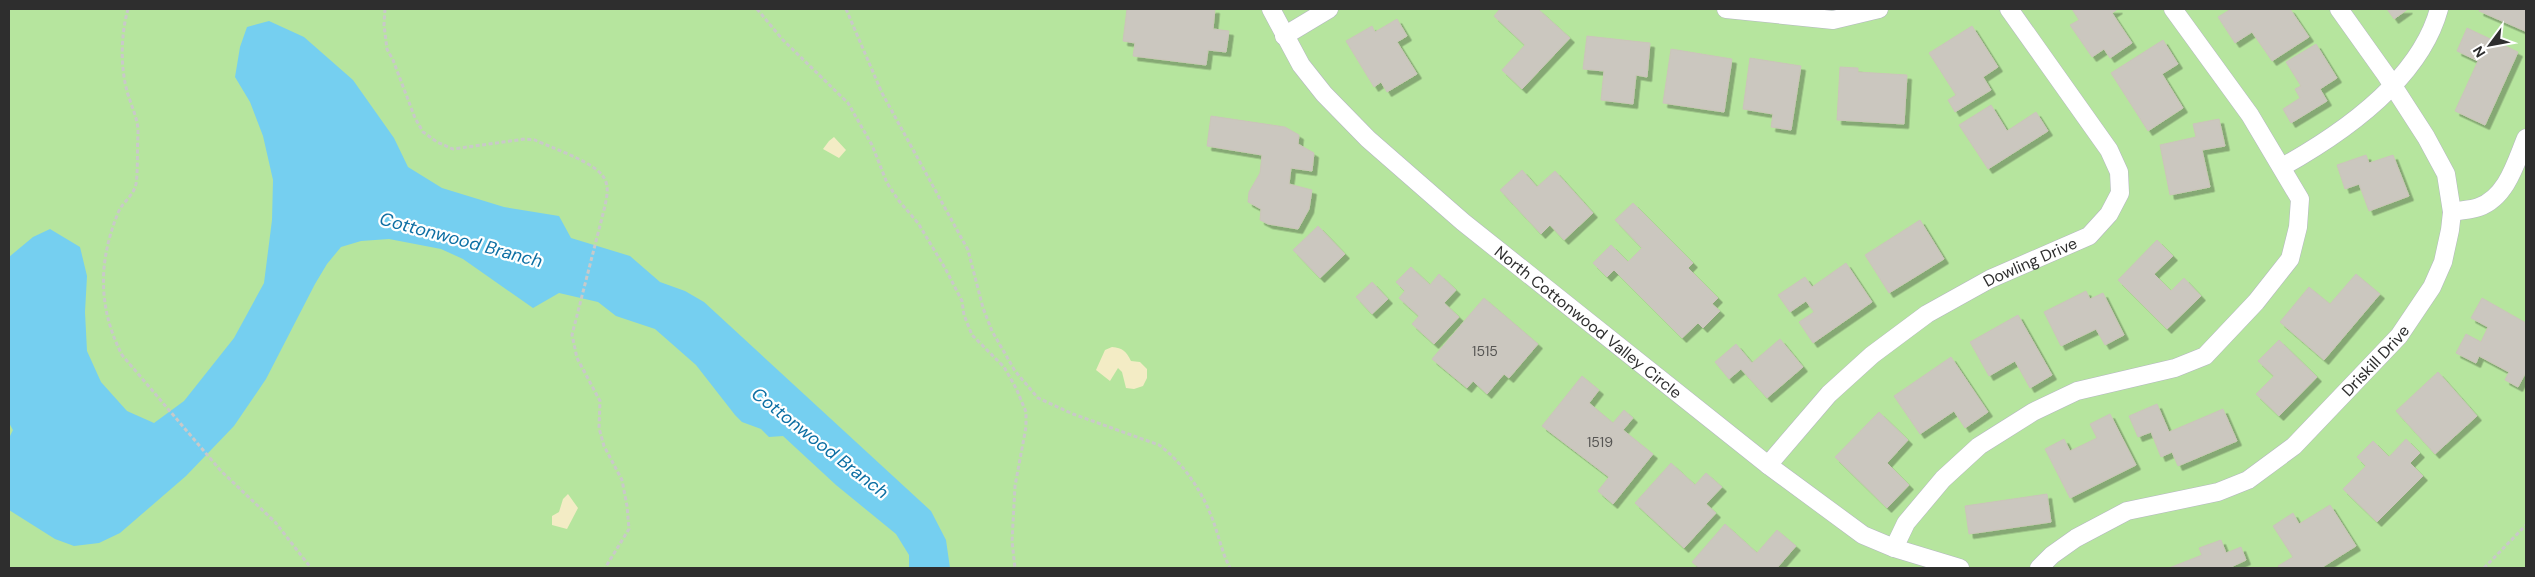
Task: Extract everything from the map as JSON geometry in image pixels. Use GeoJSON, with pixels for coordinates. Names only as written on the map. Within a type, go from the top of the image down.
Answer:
{"type":"FeatureCollection","features":[{"type":"Feature","properties":{"kind":"street","name":"North Cottonwood Valley Circle"},"geometry":{"type":"LineString","coordinates":[[1271,9],[1301,65],[1324,94],[1368,139],[1462,222],[1768,465],[1863,535],[1894,548],[1960,568]]}},
{"type":"Feature","properties":{"kind":"street"},"geometry":{"type":"LineString","coordinates":[[1284,36],[1330,9]]}},
{"type":"Feature","properties":{"kind":"street"},"geometry":{"type":"LineString","coordinates":[[1726,9],[1833,20],[1879,9]]}},
{"type":"Feature","properties":{"kind":"street","name":"Dowling Drive"},"geometry":{"type":"LineString","coordinates":[[1768,465],[1829,394],[1872,355],[1928,314],[1990,279],[2088,236],[2109,214],[2120,193],[2118,172],[2109,150],[2008,9]]}},
{"type":"Feature","properties":{"kind":"street"},"geometry":{"type":"LineString","coordinates":[[1894,548],[1906,523],[1943,479],[1979,446],[2033,412],[2077,391],[2176,368],[2206,356],[2256,302],[2290,260],[2298,227],[2300,200],[2250,115],[2173,9]]}},
{"type":"Feature","properties":{"kind":"street","name":"Driskill Drive"},"geometry":{"type":"LineString","coordinates":[[2040,568],[2052,555],[2076,538],[2127,511],[2218,492],[2248,480],[2294,446],[2399,336],[2432,287],[2443,262],[2452,212],[2446,174],[2426,137],[2339,9]]}},
{"type":"Feature","properties":{"kind":"street"},"geometry":{"type":"LineString","coordinates":[[2282,167],[2319,147],[2406,72],[2419,53],[2439,9]]}},
{"type":"Feature","properties":{"kind":"street"},"geometry":{"type":"LineString","coordinates":[[2452,212],[2478,208],[2493,199],[2511,174],[2526,138]]}},
{"type":"Feature","properties":{"kind":"path"},"geometry":{"type":"LineString","coordinates":[[128,9],[123,26],[123,52],[127,90],[135,110],[139,133],[136,186],[129,200],[119,210],[109,238],[102,279],[103,298],[112,335],[122,355],[221,471],[275,522],[311,568]]}},
{"type":"Feature","properties":{"kind":"path"},"geometry":{"type":"LineString","coordinates":[[385,9],[384,25],[387,50],[423,132],[437,142],[453,148],[525,139],[535,140],[593,168],[603,176],[608,188],[572,335],[577,358],[600,401],[599,428],[604,446],[622,480],[629,529],[604,568]]}},
{"type":"Feature","properties":{"kind":"path"},"geometry":{"type":"LineString","coordinates":[[757,9],[783,40],[848,103],[872,144],[887,183],[899,201],[918,223],[945,268],[962,301],[964,315],[972,335],[1004,367],[1016,388],[1026,412],[1026,427],[1015,486],[1012,541],[1014,568]]}},
{"type":"Feature","properties":{"kind":"path"},"geometry":{"type":"LineString","coordinates":[[846,9],[882,93],[968,250],[983,308],[992,331],[1015,371],[1038,398],[1073,414],[1159,445],[1169,453],[1182,466],[1210,511],[1221,542],[1223,556],[1230,568]]}},
{"type":"Feature","properties":{"kind":"path"},"geometry":{"type":"LineString","coordinates":[[2484,568],[2526,525]]}},
{"type":"Feature","properties":{"kind":"green space"},"geometry":{"type":"Polygon","coordinates":[[[9,9],[2526,9],[2526,568],[9,568],[9,9]]]}},
{"type":"Feature","properties":{"kind":"sand"},"geometry":{"type":"Polygon","coordinates":[[[834,137],[846,150],[839,158],[823,149],[834,137]]]}},
{"type":"Feature","properties":{"kind":"sand"},"geometry":{"type":"Polygon","coordinates":[[[1112,347],[1124,351],[1131,361],[1140,362],[1147,369],[1147,378],[1143,386],[1134,389],[1126,388],[1122,372],[1118,368],[1110,381],[1096,370],[1105,350],[1112,347]]]}},
{"type":"Feature","properties":{"kind":"sand"},"geometry":{"type":"Polygon","coordinates":[[[568,494],[578,508],[567,529],[552,525],[552,516],[559,512],[563,499],[568,494]]]}},
{"type":"Feature","properties":{"kind":"water","name":"Cottonwood Branch"},"geometry":{"type":"Polygon","coordinates":[[[269,21],[304,37],[353,80],[394,138],[408,167],[442,188],[504,207],[559,216],[571,238],[630,256],[660,282],[685,291],[704,302],[931,511],[946,540],[950,568],[909,568],[909,555],[896,534],[836,485],[783,436],[769,437],[761,429],[742,422],[696,365],[655,329],[616,316],[598,302],[559,293],[533,308],[463,259],[441,249],[389,239],[361,241],[341,247],[327,264],[315,284],[266,379],[234,426],[186,476],[120,533],[99,543],[74,546],[55,539],[9,510],[9,438],[13,430],[9,423],[9,257],[33,237],[50,229],[80,247],[87,276],[85,312],[87,351],[101,382],[127,411],[154,423],[184,401],[234,338],[264,283],[272,220],[273,180],[263,136],[250,102],[235,77],[240,47],[247,27],[269,21]]]}},
{"type":"Feature","properties":{"kind":"building"},"geometry":{"type":"Polygon","coordinates":[[[1127,9],[1215,9],[1213,29],[1229,31],[1226,52],[1208,50],[1206,65],[1133,56],[1135,43],[1123,41],[1127,9]]]}},
{"type":"Feature","properties":{"kind":"building"},"geometry":{"type":"Polygon","coordinates":[[[1500,9],[1538,9],[1570,38],[1522,89],[1502,70],[1525,45],[1494,16],[1500,9]]]}},
{"type":"Feature","properties":{"kind":"building"},"geometry":{"type":"Polygon","coordinates":[[[2072,9],[2118,9],[2112,13],[2132,43],[2110,58],[2104,49],[2092,57],[2070,25],[2079,20],[2072,9]]]}},
{"type":"Feature","properties":{"kind":"building"},"geometry":{"type":"Polygon","coordinates":[[[2231,9],[2290,9],[2309,37],[2272,61],[2252,32],[2235,43],[2218,17],[2231,9]]]}},
{"type":"Feature","properties":{"kind":"building"},"geometry":{"type":"Polygon","coordinates":[[[2387,9],[2408,9],[2394,19],[2387,9]]]}},
{"type":"Feature","properties":{"kind":"building"},"geometry":{"type":"Polygon","coordinates":[[[2480,9],[2526,9],[2525,31],[2479,11],[2480,9]]]}},
{"type":"Feature","properties":{"kind":"building"},"geometry":{"type":"Polygon","coordinates":[[[1397,19],[1407,36],[1397,42],[1417,74],[1387,92],[1381,82],[1374,87],[1346,41],[1372,26],[1375,32],[1397,19]]]}},
{"type":"Feature","properties":{"kind":"building"},"geometry":{"type":"Polygon","coordinates":[[[1972,26],[1998,67],[1983,77],[1991,90],[1955,112],[1948,100],[1956,95],[1929,53],[1972,26]]]}},
{"type":"Feature","properties":{"kind":"building"},"geometry":{"type":"Polygon","coordinates":[[[2467,28],[2518,52],[2485,125],[2455,111],[2478,61],[2457,51],[2467,28]]]}},
{"type":"Feature","properties":{"kind":"building"},"geometry":{"type":"Polygon","coordinates":[[[1587,36],[1650,43],[1647,77],[1636,75],[1633,104],[1601,100],[1604,71],[1583,69],[1587,36]]]}},
{"type":"Feature","properties":{"kind":"building"},"geometry":{"type":"Polygon","coordinates":[[[2163,40],[2178,64],[2162,74],[2183,108],[2148,131],[2111,73],[2163,40]]]}},
{"type":"Feature","properties":{"kind":"building"},"geometry":{"type":"Polygon","coordinates":[[[2316,44],[2337,78],[2320,89],[2327,101],[2291,123],[2283,109],[2300,98],[2295,89],[2301,86],[2286,62],[2316,44]]]}},
{"type":"Feature","properties":{"kind":"building"},"geometry":{"type":"Polygon","coordinates":[[[1671,49],[1732,59],[1724,112],[1663,103],[1671,49]]]}},
{"type":"Feature","properties":{"kind":"building"},"geometry":{"type":"Polygon","coordinates":[[[1750,58],[1801,66],[1791,130],[1771,127],[1773,114],[1743,109],[1750,58]]]}},
{"type":"Feature","properties":{"kind":"building"},"geometry":{"type":"Polygon","coordinates":[[[1840,67],[1858,68],[1858,72],[1907,75],[1904,124],[1837,120],[1840,67]]]}},
{"type":"Feature","properties":{"kind":"building"},"geometry":{"type":"Polygon","coordinates":[[[1991,105],[2007,131],[2036,112],[2048,131],[1988,169],[1959,125],[1991,105]]]}},
{"type":"Feature","properties":{"kind":"building"},"geometry":{"type":"Polygon","coordinates":[[[1211,116],[1285,127],[1299,135],[1298,144],[1314,153],[1312,171],[1291,168],[1289,184],[1312,190],[1309,209],[1298,229],[1268,224],[1260,220],[1261,209],[1248,202],[1249,192],[1260,173],[1262,155],[1207,146],[1211,116]]]}},
{"type":"Feature","properties":{"kind":"building"},"geometry":{"type":"Polygon","coordinates":[[[2219,119],[2225,146],[2202,150],[2210,187],[2170,195],[2160,145],[2196,137],[2193,124],[2219,119]]]}},
{"type":"Feature","properties":{"kind":"building"},"geometry":{"type":"Polygon","coordinates":[[[2366,155],[2369,163],[2393,155],[2409,196],[2369,211],[2359,184],[2345,189],[2337,165],[2366,155]]]}},
{"type":"Feature","properties":{"kind":"building"},"geometry":{"type":"Polygon","coordinates":[[[1522,170],[1537,187],[1555,171],[1593,213],[1564,240],[1550,225],[1541,234],[1500,190],[1522,170]]]}},
{"type":"Feature","properties":{"kind":"building"},"geometry":{"type":"Polygon","coordinates":[[[1633,203],[1693,263],[1688,268],[1718,298],[1712,304],[1720,311],[1703,328],[1698,323],[1682,338],[1614,270],[1607,277],[1593,263],[1611,245],[1628,262],[1642,248],[1615,220],[1633,203]]]}},
{"type":"Feature","properties":{"kind":"building"},"geometry":{"type":"Polygon","coordinates":[[[1920,220],[1944,259],[1889,293],[1865,255],[1920,220]]]}},
{"type":"Feature","properties":{"kind":"building"},"geometry":{"type":"Polygon","coordinates":[[[1318,226],[1345,254],[1320,278],[1293,250],[1318,226]]]}},
{"type":"Feature","properties":{"kind":"building"},"geometry":{"type":"Polygon","coordinates":[[[2157,240],[2173,256],[2154,274],[2171,291],[2184,278],[2201,296],[2167,329],[2118,280],[2157,240]]]}},
{"type":"Feature","properties":{"kind":"building"},"geometry":{"type":"Polygon","coordinates":[[[1846,263],[1872,302],[1813,343],[1799,322],[1814,312],[1806,301],[1790,312],[1778,295],[1805,277],[1812,287],[1846,263]]]}},
{"type":"Feature","properties":{"kind":"building"},"geometry":{"type":"Polygon","coordinates":[[[1411,267],[1430,285],[1439,274],[1456,290],[1444,303],[1459,317],[1434,344],[1412,324],[1419,316],[1399,298],[1405,291],[1396,282],[1411,267]]]}},
{"type":"Feature","properties":{"kind":"building"},"geometry":{"type":"Polygon","coordinates":[[[2356,274],[2380,294],[2324,360],[2280,322],[2309,287],[2330,304],[2356,274]]]}},
{"type":"Feature","properties":{"kind":"building"},"geometry":{"type":"Polygon","coordinates":[[[1372,282],[1388,299],[1372,314],[1356,297],[1372,282]]]}},
{"type":"Feature","properties":{"kind":"building"},"geometry":{"type":"Polygon","coordinates":[[[2086,291],[2090,299],[2103,293],[2124,335],[2105,345],[2096,329],[2061,346],[2044,312],[2086,291]]]}},
{"type":"Feature","properties":{"kind":"building"},"geometry":{"type":"Polygon","coordinates":[[[1484,298],[1538,344],[1509,378],[1504,374],[1487,394],[1473,381],[1467,388],[1432,359],[1484,298]]]}},
{"type":"Feature","properties":{"kind":"building"},"geometry":{"type":"Polygon","coordinates":[[[2482,298],[2526,323],[2526,372],[2518,387],[2505,380],[2509,372],[2479,356],[2476,363],[2456,353],[2466,334],[2481,342],[2488,327],[2471,318],[2482,298]]]}},
{"type":"Feature","properties":{"kind":"building"},"geometry":{"type":"Polygon","coordinates":[[[2018,315],[2052,375],[2030,388],[2015,361],[1989,376],[1970,342],[2018,315]]]}},
{"type":"Feature","properties":{"kind":"building"},"geometry":{"type":"Polygon","coordinates":[[[1780,339],[1803,367],[1767,398],[1741,369],[1729,379],[1715,362],[1736,344],[1752,363],[1780,339]]]}},
{"type":"Feature","properties":{"kind":"building"},"geometry":{"type":"Polygon","coordinates":[[[2279,340],[2317,377],[2279,416],[2256,394],[2274,376],[2258,361],[2279,340]]]}},
{"type":"Feature","properties":{"kind":"building"},"geometry":{"type":"Polygon","coordinates":[[[1951,357],[1988,412],[1965,428],[1954,411],[1920,434],[1894,396],[1951,357]]]}},
{"type":"Feature","properties":{"kind":"building"},"geometry":{"type":"Polygon","coordinates":[[[2438,372],[2477,416],[2435,454],[2396,411],[2438,372]]]}},
{"type":"Feature","properties":{"kind":"building"},"geometry":{"type":"Polygon","coordinates":[[[1582,376],[1599,390],[1589,403],[1613,423],[1624,410],[1633,418],[1623,430],[1653,454],[1613,504],[1598,491],[1609,477],[1542,426],[1582,376]]]}},
{"type":"Feature","properties":{"kind":"building"},"geometry":{"type":"Polygon","coordinates":[[[2157,404],[2169,432],[2223,409],[2237,441],[2178,466],[2172,452],[2161,457],[2151,432],[2138,437],[2129,416],[2157,404]]]}},
{"type":"Feature","properties":{"kind":"building"},"geometry":{"type":"Polygon","coordinates":[[[1879,412],[1908,440],[1887,463],[1909,485],[1887,508],[1835,457],[1879,412]]]}},
{"type":"Feature","properties":{"kind":"building"},"geometry":{"type":"Polygon","coordinates":[[[2110,414],[2136,465],[2070,498],[2045,449],[2064,439],[2070,451],[2097,438],[2090,424],[2110,414]]]}},
{"type":"Feature","properties":{"kind":"building"},"geometry":{"type":"Polygon","coordinates":[[[2406,439],[2420,453],[2410,463],[2423,476],[2377,522],[2343,489],[2366,466],[2357,457],[2373,441],[2389,457],[2406,439]]]}},
{"type":"Feature","properties":{"kind":"building"},"geometry":{"type":"Polygon","coordinates":[[[1671,463],[1695,485],[1706,473],[1722,487],[1706,504],[1716,513],[1684,548],[1635,503],[1671,463]]]}},
{"type":"Feature","properties":{"kind":"building"},"geometry":{"type":"Polygon","coordinates":[[[2047,494],[2051,522],[1969,534],[1965,506],[2047,494]]]}},
{"type":"Feature","properties":{"kind":"building"},"geometry":{"type":"Polygon","coordinates":[[[2330,505],[2356,546],[2321,568],[2280,568],[2278,566],[2293,557],[2273,526],[2293,513],[2299,524],[2330,505]]]}},
{"type":"Feature","properties":{"kind":"building"},"geometry":{"type":"Polygon","coordinates":[[[1725,524],[1757,553],[1777,530],[1796,546],[1777,568],[1699,568],[1692,562],[1725,524]]]}},
{"type":"Feature","properties":{"kind":"building"},"geometry":{"type":"Polygon","coordinates":[[[2221,540],[2226,553],[2241,547],[2246,560],[2229,568],[2169,568],[2202,555],[2199,548],[2221,540]]]}}]}
